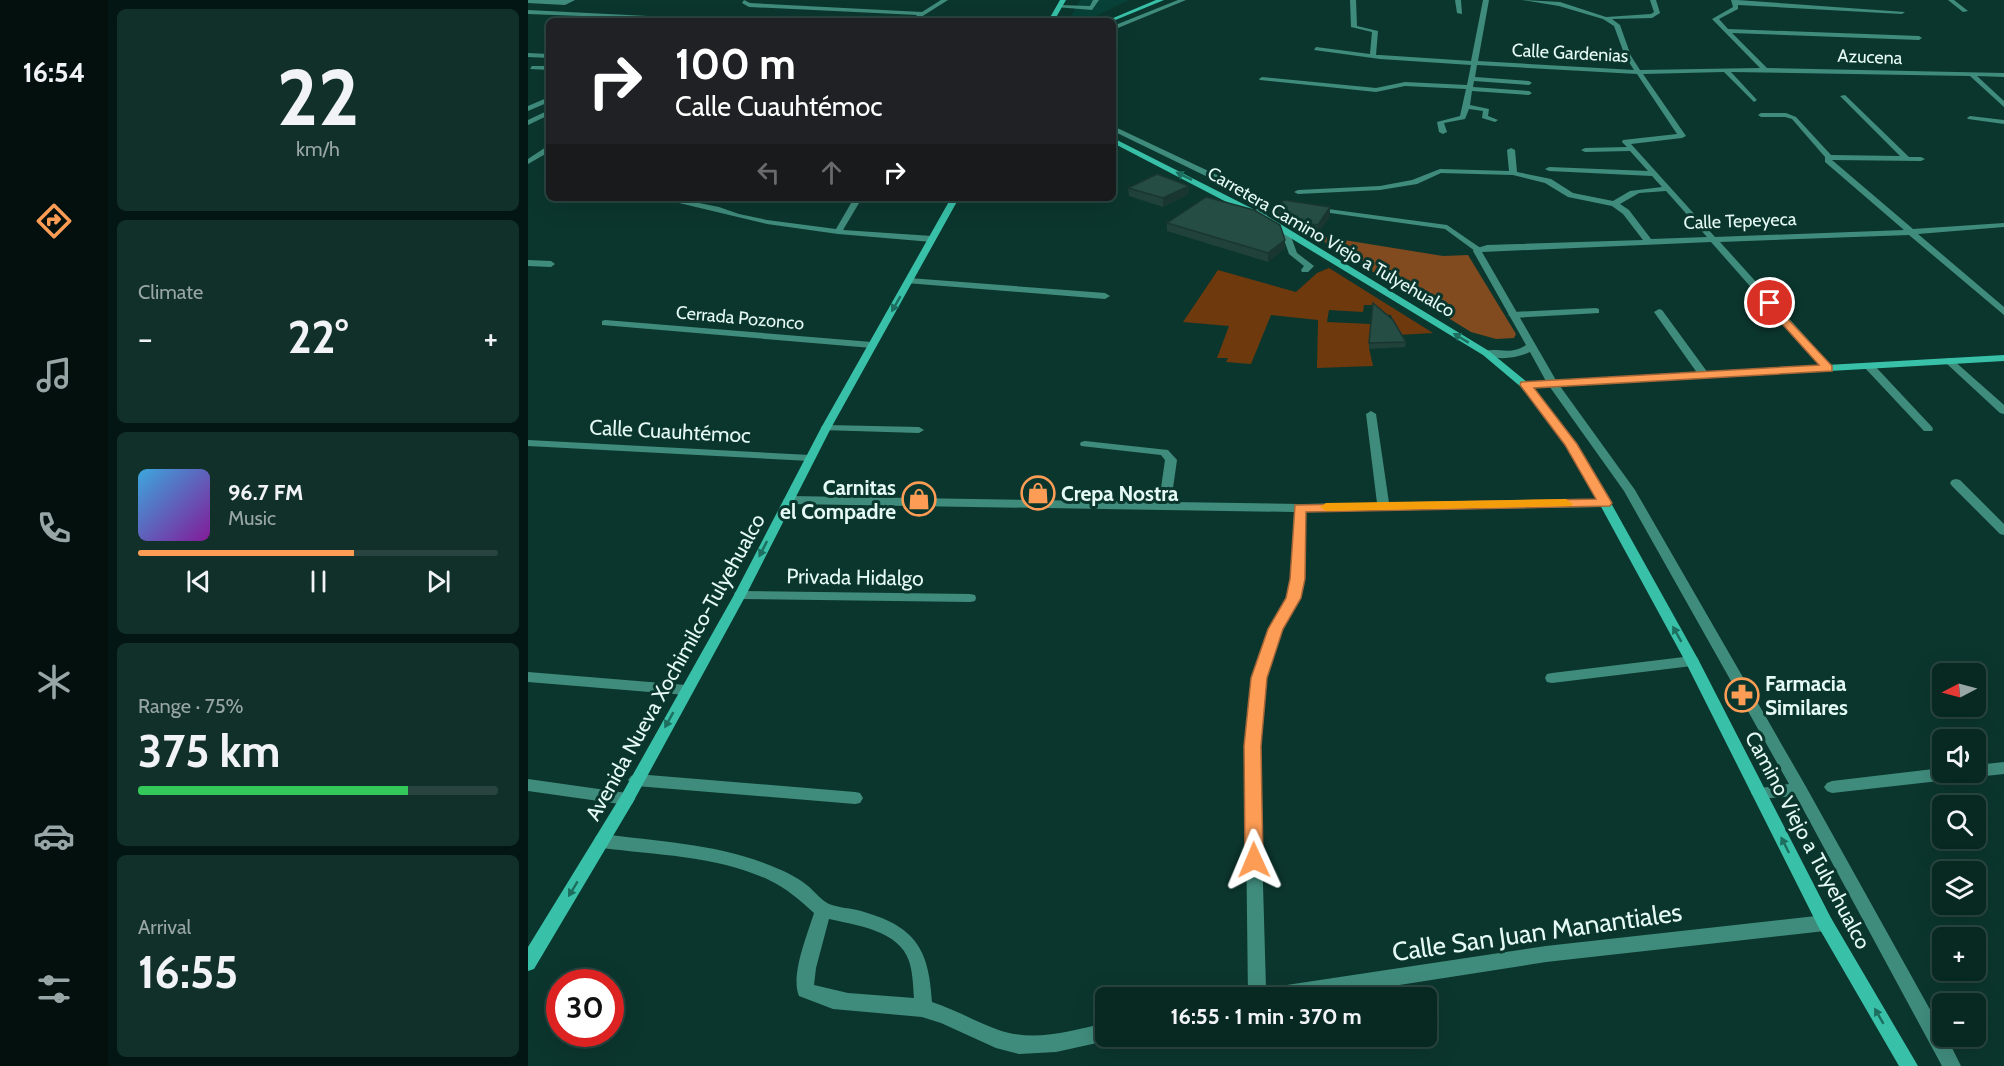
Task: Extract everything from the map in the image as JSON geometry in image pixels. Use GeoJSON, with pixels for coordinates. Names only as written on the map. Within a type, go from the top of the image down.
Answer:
{"type":"FeatureCollection","features":[{"type":"Feature","properties":{"kind":"main road"},"geometry":{"type":"LineString","coordinates":[[1053,18],[1064,0]]}},
{"type":"Feature","properties":{"kind":"main road"},"geometry":{"type":"LineString","coordinates":[[1116,18],[1161,0]]}},
{"type":"Feature","properties":{"kind":"main road","name":"Carretera Camino Viejo a Tulyehualco"},"geometry":{"type":"LineString","coordinates":[[1116,142],[1264,218],[1486,353],[1526,385]]}},
{"type":"Feature","properties":{"kind":"main road","name":"Avenida Nueva Xochimilco-Tulyehualco"},"geometry":{"type":"LineString","coordinates":[[528,963],[627,799],[740,595],[826,428],[953,201]]}},
{"type":"Feature","properties":{"kind":"main road"},"geometry":{"type":"LineString","coordinates":[[1526,385],[2004,358]]}},
{"type":"Feature","properties":{"kind":"main road","name":"Camino Viejo a Tulyehualco"},"geometry":{"type":"LineString","coordinates":[[1526,385],[1571,444],[1605,503],[1692,661],[1825,923],[1909,1066]]}},
{"type":"Feature","properties":{"kind":"street"},"geometry":{"type":"LineString","coordinates":[[528,1],[565,3],[572,0]]}},
{"type":"Feature","properties":{"kind":"street"},"geometry":{"type":"LineString","coordinates":[[917,18],[945,0]]}},
{"type":"Feature","properties":{"kind":"street"},"geometry":{"type":"LineString","coordinates":[[1059,7],[1092,8],[1096,0]]}},
{"type":"Feature","properties":{"kind":"street"},"geometry":{"type":"LineString","coordinates":[[1116,27],[1183,0]]}},
{"type":"Feature","properties":{"kind":"street"},"geometry":{"type":"LineString","coordinates":[[1353,0],[1354,27],[1375,31],[1373,56]]}},
{"type":"Feature","properties":{"kind":"street"},"geometry":{"type":"LineString","coordinates":[[1458,0],[1460,12]]}},
{"type":"Feature","properties":{"kind":"street"},"geometry":{"type":"LineString","coordinates":[[1443,132],[1440,122],[1463,118],[1486,0]]}},
{"type":"Feature","properties":{"kind":"street"},"geometry":{"type":"LineString","coordinates":[[1525,0],[1562,2],[1605,18],[1617,25],[1628,56],[1682,136],[1627,141],[1631,149],[1828,368]]}},
{"type":"Feature","properties":{"kind":"street"},"geometry":{"type":"LineString","coordinates":[[1605,18],[1652,16],[1657,13],[1653,0]]}},
{"type":"Feature","properties":{"kind":"street"},"geometry":{"type":"LineString","coordinates":[[1951,0],[1965,11]]}},
{"type":"Feature","properties":{"kind":"street"},"geometry":{"type":"LineString","coordinates":[[745,1],[924,14]]}},
{"type":"Feature","properties":{"kind":"street"},"geometry":{"type":"LineString","coordinates":[[1765,70],[1715,19],[1736,8],[1735,2],[1902,12]]}},
{"type":"Feature","properties":{"kind":"street"},"geometry":{"type":"LineString","coordinates":[[528,12],[648,18]]}},
{"type":"Feature","properties":{"kind":"street"},"geometry":{"type":"LineString","coordinates":[[1726,31],[1919,38]]}},
{"type":"Feature","properties":{"kind":"street","name":"Calle Gardenias"},"geometry":{"type":"LineString","coordinates":[[1316,49],[1373,56],[1474,63],[1639,71],[1765,70]]}},
{"type":"Feature","properties":{"kind":"street"},"geometry":{"type":"LineString","coordinates":[[528,55],[546,56]]}},
{"type":"Feature","properties":{"kind":"street"},"geometry":{"type":"LineString","coordinates":[[532,68],[546,68]]}},
{"type":"Feature","properties":{"kind":"street","name":"Azucena"},"geometry":{"type":"LineString","coordinates":[[1765,70],[2004,75]]}},
{"type":"Feature","properties":{"kind":"street"},"geometry":{"type":"LineString","coordinates":[[1726,71],[1754,100]]}},
{"type":"Feature","properties":{"kind":"street"},"geometry":{"type":"LineString","coordinates":[[1973,76],[2004,105]]}},
{"type":"Feature","properties":{"kind":"street"},"geometry":{"type":"LineString","coordinates":[[1262,79],[1376,90],[1405,84],[1529,83]]}},
{"type":"Feature","properties":{"kind":"street"},"geometry":{"type":"LineString","coordinates":[[1470,85],[1528,93]]}},
{"type":"Feature","properties":{"kind":"street"},"geometry":{"type":"LineString","coordinates":[[1843,96],[1906,158]]}},
{"type":"Feature","properties":{"kind":"street"},"geometry":{"type":"LineString","coordinates":[[528,109],[546,100]]}},
{"type":"Feature","properties":{"kind":"street"},"geometry":{"type":"LineString","coordinates":[[1466,106],[1484,108],[1487,110],[1484,117],[1495,120]]}},
{"type":"Feature","properties":{"kind":"street"},"geometry":{"type":"LineString","coordinates":[[528,109],[546,112]]}},
{"type":"Feature","properties":{"kind":"street"},"geometry":{"type":"LineString","coordinates":[[528,123],[546,114]]}},
{"type":"Feature","properties":{"kind":"street"},"geometry":{"type":"LineString","coordinates":[[1761,115],[1786,115],[1794,118],[1829,159],[2004,312]]}},
{"type":"Feature","properties":{"kind":"street"},"geometry":{"type":"LineString","coordinates":[[1970,118],[2004,122]]}},
{"type":"Feature","properties":{"kind":"street"},"geometry":{"type":"LineString","coordinates":[[1116,129],[1250,194],[1257,201],[1264,218]]}},
{"type":"Feature","properties":{"kind":"street"},"geometry":{"type":"LineString","coordinates":[[1585,150],[1631,149]]}},
{"type":"Feature","properties":{"kind":"street"},"geometry":{"type":"LineString","coordinates":[[1511,150],[1513,173]]}},
{"type":"Feature","properties":{"kind":"street"},"geometry":{"type":"LineString","coordinates":[[528,162],[546,151]]}},
{"type":"Feature","properties":{"kind":"street"},"geometry":{"type":"LineString","coordinates":[[1829,159],[1921,159]]}},
{"type":"Feature","properties":{"kind":"street"},"geometry":{"type":"LineString","coordinates":[[1549,169],[1654,174]]}},
{"type":"Feature","properties":{"kind":"street"},"geometry":{"type":"LineString","coordinates":[[1298,192],[1380,188],[1414,182],[1440,171],[1513,173],[1548,181],[1571,195],[1615,204],[1626,212],[1649,242]]}},
{"type":"Feature","properties":{"kind":"street"},"geometry":{"type":"LineString","coordinates":[[1615,204],[1626,194],[1637,190],[1666,189]]}},
{"type":"Feature","properties":{"kind":"street"},"geometry":{"type":"LineString","coordinates":[[678,201],[767,222],[838,232],[932,239]]}},
{"type":"Feature","properties":{"kind":"street"},"geometry":{"type":"LineString","coordinates":[[838,232],[856,201]]}},
{"type":"Feature","properties":{"kind":"street"},"geometry":{"type":"LineString","coordinates":[[1309,208],[1447,227],[1478,249],[1552,383],[1629,490],[1800,789],[1952,1066]]}},
{"type":"Feature","properties":{"kind":"street","name":"Calle Tepeyeca"},"geometry":{"type":"LineString","coordinates":[[1478,249],[1910,232],[2004,225]]}},
{"type":"Feature","properties":{"kind":"street"},"geometry":{"type":"LineString","coordinates":[[1285,231],[1293,254],[1310,266],[1305,270]]}},
{"type":"Feature","properties":{"kind":"street"},"geometry":{"type":"LineString","coordinates":[[528,263],[550,264]]}},
{"type":"Feature","properties":{"kind":"street"},"geometry":{"type":"LineString","coordinates":[[909,281],[1105,296]]}},
{"type":"Feature","properties":{"kind":"street"},"geometry":{"type":"LineString","coordinates":[[1514,315],[1596,311]]}},
{"type":"Feature","properties":{"kind":"street"},"geometry":{"type":"LineString","coordinates":[[1659,312],[1704,375]]}},
{"type":"Feature","properties":{"kind":"street","name":"Cerrada Pozonco"},"geometry":{"type":"LineString","coordinates":[[605,323],[872,345]]}},
{"type":"Feature","properties":{"kind":"street"},"geometry":{"type":"LineString","coordinates":[[1486,353],[1510,355],[1524,353],[1531,346]]}},
{"type":"Feature","properties":{"kind":"street"},"geometry":{"type":"LineString","coordinates":[[1949,361],[2004,411]]}},
{"type":"Feature","properties":{"kind":"street"},"geometry":{"type":"LineString","coordinates":[[1869,366],[1928,429]]}},
{"type":"Feature","properties":{"kind":"street"},"geometry":{"type":"LineString","coordinates":[[1371,414],[1383,506]]}},
{"type":"Feature","properties":{"kind":"street"},"geometry":{"type":"LineString","coordinates":[[826,428],[919,430]]}},
{"type":"Feature","properties":{"kind":"street","name":"Calle Cuauhtémoc"},"geometry":{"type":"LineString","coordinates":[[528,443],[810,458]]}},
{"type":"Feature","properties":{"kind":"street"},"geometry":{"type":"LineString","coordinates":[[1084,444],[1164,452],[1171,460],[1165,504]]}},
{"type":"Feature","properties":{"kind":"street"},"geometry":{"type":"LineString","coordinates":[[1956,483],[2004,531]]}},
{"type":"Feature","properties":{"kind":"street"},"geometry":{"type":"LineString","coordinates":[[789,500],[1165,504],[1300,508],[1605,503]]}},
{"type":"Feature","properties":{"kind":"street"},"geometry":{"type":"LineString","coordinates":[[1257,987],[1252,746],[1259,678],[1276,629],[1293,598],[1297,579],[1300,508]]}},
{"type":"Feature","properties":{"kind":"street","name":"Privada Hidalgo"},"geometry":{"type":"LineString","coordinates":[[740,595],[970,598]]}},
{"type":"Feature","properties":{"kind":"street"},"geometry":{"type":"LineString","coordinates":[[1552,678],[1692,661]]}},
{"type":"Feature","properties":{"kind":"street"},"geometry":{"type":"LineString","coordinates":[[528,677],[686,690]]}},
{"type":"Feature","properties":{"kind":"street"},"geometry":{"type":"LineString","coordinates":[[1986,770],[2004,768]]}},
{"type":"Feature","properties":{"kind":"street"},"geometry":{"type":"LineString","coordinates":[[1832,787],[1932,776]]}},
{"type":"Feature","properties":{"kind":"street"},"geometry":{"type":"LineString","coordinates":[[636,780],[855,798]]}},
{"type":"Feature","properties":{"kind":"street"},"geometry":{"type":"LineString","coordinates":[[528,785],[627,799]]}},
{"type":"Feature","properties":{"kind":"street"},"geometry":{"type":"LineString","coordinates":[[1759,794],[1800,789]]}},
{"type":"Feature","properties":{"kind":"street"},"geometry":{"type":"LineString","coordinates":[[602,841],[737,860],[782,879],[807,893],[823,910],[861,920],[897,934],[913,949],[921,976],[923,1008]]}},
{"type":"Feature","properties":{"kind":"street"},"geometry":{"type":"LineString","coordinates":[[823,910],[807,968],[805,990],[819,997],[870,1006],[923,1008],[1007,1042],[1044,1046],[1095,1034]]}},
{"type":"Feature","properties":{"kind":"street","name":"Calle San Juan Manantiales"},"geometry":{"type":"LineString","coordinates":[[1329,987],[1546,954],[1825,923]]}},
{"type":"Feature","properties":{"kind":"shaded area"},"geometry":{"type":"Polygon","coordinates":[[[1080,0],[1129,0],[1092,18],[1070,18],[1080,0]]]}},
{"type":"Feature","properties":{"kind":"shaded area"},"geometry":{"type":"Polygon","coordinates":[[[1313,235],[1443,256],[1468,255],[1516,334],[1514,338],[1496,339],[1471,332],[1313,235]]]}},
{"type":"Feature","properties":{"kind":"shaded area"},"geometry":{"type":"Polygon","coordinates":[[[1329,268],[1433,333],[1398,335],[1391,315],[1372,314],[1372,305],[1364,305],[1363,312],[1329,310],[1327,322],[1371,324],[1369,348],[1373,366],[1317,368],[1318,320],[1271,315],[1251,364],[1226,362],[1228,358],[1217,358],[1229,326],[1183,322],[1218,270],[1296,292],[1317,273],[1329,268]]]}},
{"type":"Feature","properties":{"kind":"building"},"geometry":{"type":"Polygon","coordinates":[[[1157,174],[1189,186],[1163,198],[1128,188],[1157,174]]]}},
{"type":"Feature","properties":{"kind":"building"},"geometry":{"type":"Polygon","coordinates":[[[1206,197],[1254,210],[1280,225],[1285,240],[1268,253],[1167,223],[1206,197]]]}},
{"type":"Feature","properties":{"kind":"building"},"geometry":{"type":"Polygon","coordinates":[[[1284,200],[1330,207],[1318,225],[1305,223],[1302,225],[1275,209],[1284,200]]]}},
{"type":"Feature","properties":{"kind":"building"},"geometry":{"type":"Polygon","coordinates":[[[1373,303],[1393,320],[1406,342],[1369,343],[1373,303]]]}},
{"type":"Feature","properties":{"kind":"slow traffic"},"geometry":{"type":"LineString","coordinates":[[1326,507],[1566,504]]}},
{"type":"Feature","properties":{"kind":"place","name":"Crepa Nostra"},"geometry":{"type":"Point","coordinates":[1038,493]}},
{"type":"Feature","properties":{"kind":"place","name":"Carnitas el Compadre"},"geometry":{"type":"Point","coordinates":[919,499]}},
{"type":"Feature","properties":{"kind":"place","name":"Farmacia Similares"},"geometry":{"type":"Point","coordinates":[1742,695]}},
{"type":"Feature","properties":{"kind":"route"},"geometry":{"type":"LineString","coordinates":[[1254,860],[1252,746],[1259,678],[1276,629],[1293,598],[1297,579],[1300,508],[1605,503],[1571,444],[1526,385],[1828,368],[1770,303]]}}]}
